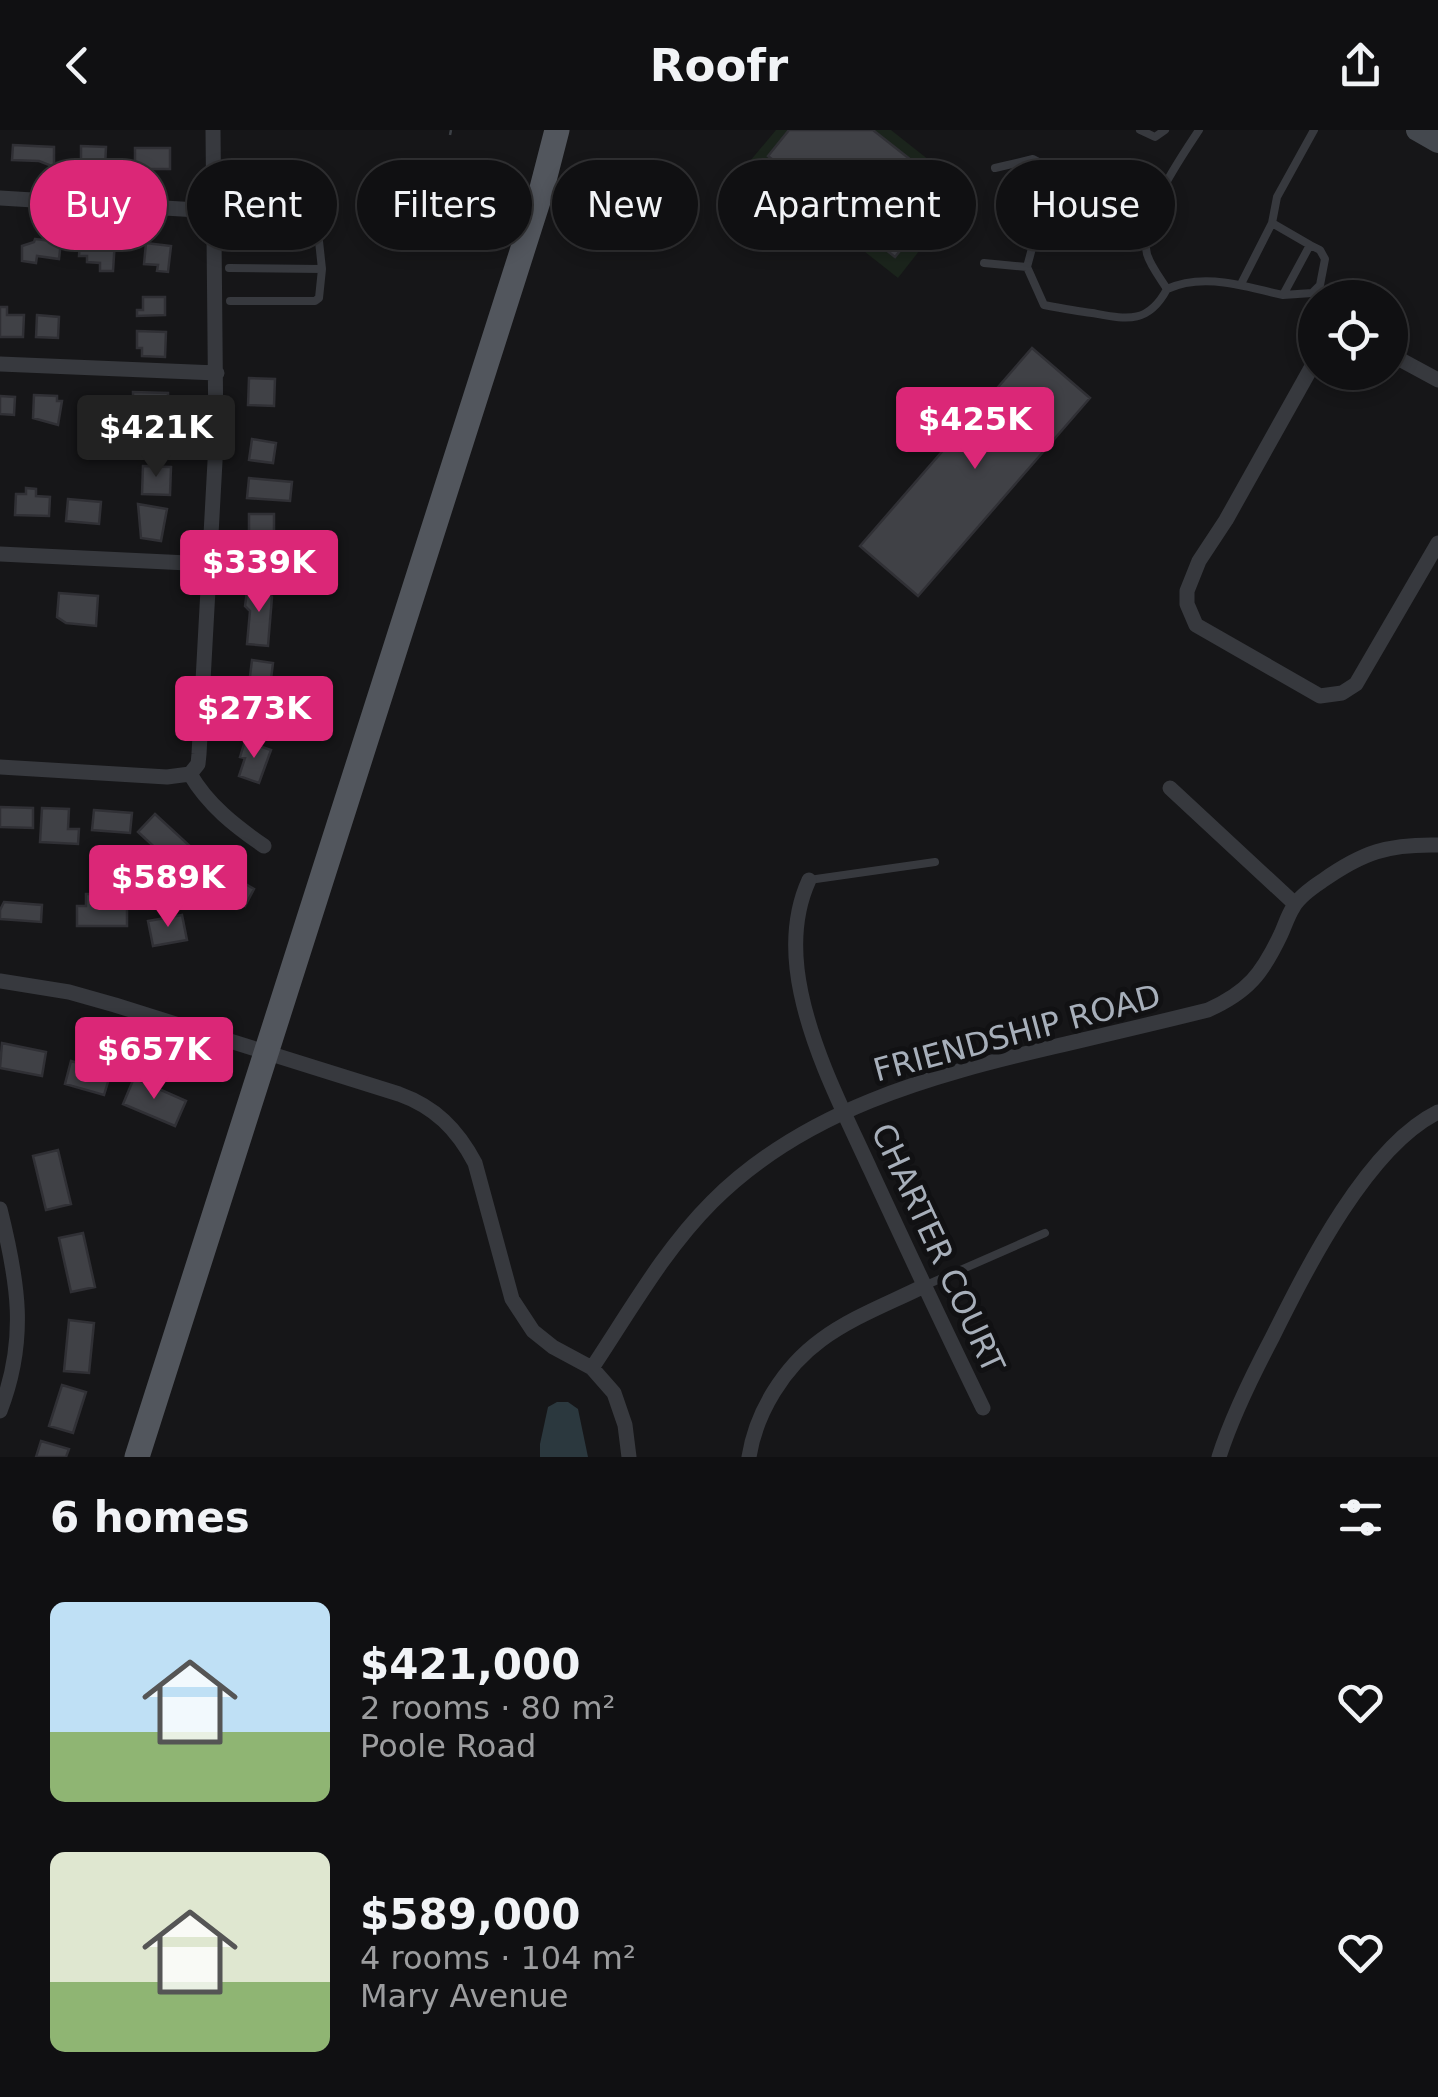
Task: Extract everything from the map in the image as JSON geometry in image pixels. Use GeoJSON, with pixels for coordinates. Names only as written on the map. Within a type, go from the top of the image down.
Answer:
{"type":"FeatureCollection","features":[{"type":"Feature","properties":{"kind":"main road"},"geometry":{"type":"LineString","coordinates":[[137,1457],[541,192],[557,130]]}},
{"type":"Feature","properties":{"kind":"main road"},"geometry":{"type":"LineString","coordinates":[[541,192],[571,130]]}},
{"type":"Feature","properties":{"kind":"main road"},"geometry":{"type":"LineString","coordinates":[[1418,130],[1438,142]]}},
{"type":"Feature","properties":{"kind":"street"},"geometry":{"type":"LineString","coordinates":[[213,130],[213,160]]}},
{"type":"Feature","properties":{"kind":"street"},"geometry":{"type":"LineString","coordinates":[[0,198],[187,202]]}},
{"type":"Feature","properties":{"kind":"street"},"geometry":{"type":"LineString","coordinates":[[0,767],[167,777],[190,774],[198,764],[215,480],[214,250]]}},
{"type":"Feature","properties":{"kind":"street"},"geometry":{"type":"LineString","coordinates":[[0,364],[216,373]]}},
{"type":"Feature","properties":{"kind":"street"},"geometry":{"type":"LineString","coordinates":[[1408,364],[1438,380]]}},
{"type":"Feature","properties":{"kind":"street"},"geometry":{"type":"LineString","coordinates":[[1299,390],[1199,561],[1187,604],[1196,625],[1320,696],[1342,694],[1356,684],[1438,543]]}},
{"type":"Feature","properties":{"kind":"street"},"geometry":{"type":"LineString","coordinates":[[0,554],[209,564]]}},
{"type":"Feature","properties":{"kind":"street"},"geometry":{"type":"LineString","coordinates":[[190,774],[210,802],[264,846]]}},
{"type":"Feature","properties":{"kind":"street"},"geometry":{"type":"LineString","coordinates":[[1170,788],[1294,904]]}},
{"type":"Feature","properties":{"kind":"street","name":"FRIENDSHIP ROAD"},"geometry":{"type":"LineString","coordinates":[[592,1368],[680,1238],[709,1205],[758,1161],[789,1140],[843,1111],[900,1089],[990,1062],[1208,1010],[1243,991],[1266,962],[1294,904],[1314,887],[1353,860],[1374,852],[1409,844],[1438,845]]}},
{"type":"Feature","properties":{"kind":"street","name":"CHARTER COURT"},"geometry":{"type":"LineString","coordinates":[[810,880],[801,898],[797,922],[798,974],[808,1018],[843,1111],[982,1408]]}},
{"type":"Feature","properties":{"kind":"street"},"geometry":{"type":"LineString","coordinates":[[0,982],[70,992],[267,1052],[399,1094],[443,1118],[475,1162],[508,1288],[524,1320],[553,1347],[592,1368],[614,1393],[625,1425],[629,1457]]}},
{"type":"Feature","properties":{"kind":"street"},"geometry":{"type":"LineString","coordinates":[[1219,1457],[1246,1388],[1336,1221],[1383,1156],[1409,1130],[1438,1112]]}},
{"type":"Feature","properties":{"kind":"street"},"geometry":{"type":"LineString","coordinates":[[0,1209],[19,1307],[15,1362],[0,1411]]}},
{"type":"Feature","properties":{"kind":"street"},"geometry":{"type":"LineString","coordinates":[[750,1457],[757,1426],[771,1396],[811,1348],[839,1328],[924,1286]]}},
{"type":"Feature","properties":{"kind":"lane"},"geometry":{"type":"LineString","coordinates":[[1140,130],[1154,137],[1165,130]]}},
{"type":"Feature","properties":{"kind":"lane"},"geometry":{"type":"LineString","coordinates":[[1166,289],[1147,255],[1146,229],[1168,178],[1199,130]]}},
{"type":"Feature","properties":{"kind":"lane"},"geometry":{"type":"LineString","coordinates":[[1241,284],[1272,223],[1277,197],[1314,130]]}},
{"type":"Feature","properties":{"kind":"lane"},"geometry":{"type":"LineString","coordinates":[[995,168],[1033,159],[1050,168],[1027,267],[1044,306],[1128,320],[1159,304],[1166,289],[1185,281],[1241,284],[1284,295],[1312,293],[1320,285],[1326,259],[1320,250],[1272,223]]}},
{"type":"Feature","properties":{"kind":"lane"},"geometry":{"type":"LineString","coordinates":[[1284,295],[1310,244]]}},
{"type":"Feature","properties":{"kind":"lane"},"geometry":{"type":"LineString","coordinates":[[230,301],[315,301],[319,298],[322,269],[320,250]]}},
{"type":"Feature","properties":{"kind":"lane"},"geometry":{"type":"LineString","coordinates":[[984,263],[1027,267]]}},
{"type":"Feature","properties":{"kind":"lane"},"geometry":{"type":"LineString","coordinates":[[229,268],[322,269]]}},
{"type":"Feature","properties":{"kind":"lane"},"geometry":{"type":"LineString","coordinates":[[810,880],[935,862]]}},
{"type":"Feature","properties":{"kind":"lane"},"geometry":{"type":"LineString","coordinates":[[924,1286],[1045,1233]]}},
{"type":"Feature","properties":{"kind":"shaded area"},"geometry":{"type":"Polygon","coordinates":[[[776,130],[891,130],[929,160],[751,160],[776,130]]]}},
{"type":"Feature","properties":{"kind":"shaded area"},"geometry":{"type":"Polygon","coordinates":[[[863,250],[920,250],[898,278],[863,250]]]}},
{"type":"Feature","properties":{"kind":"shaded area"},"geometry":{"type":"Polygon","coordinates":[[[568,1402],[578,1409],[588,1457],[540,1457],[548,1407],[568,1402]]]}},
{"type":"Feature","properties":{"kind":"building"},"geometry":{"type":"Polygon","coordinates":[[[789,130],[873,130],[911,160],[773,160],[768,156],[789,130]]]}},
{"type":"Feature","properties":{"kind":"building"},"geometry":{"type":"Polygon","coordinates":[[[13,145],[54,147],[54,160],[12,160],[13,145]]]}},
{"type":"Feature","properties":{"kind":"building"},"geometry":{"type":"Polygon","coordinates":[[[81,146],[106,147],[105,160],[81,160],[81,146]]]}},
{"type":"Feature","properties":{"kind":"building"},"geometry":{"type":"Polygon","coordinates":[[[135,148],[170,148],[170,169],[167,160],[135,160],[135,148]]]}},
{"type":"Feature","properties":{"kind":"building"},"geometry":{"type":"Polygon","coordinates":[[[30,243],[30,250],[60,250],[59,259],[37,256],[36,263],[22,261],[22,246],[30,243]]]}},
{"type":"Feature","properties":{"kind":"building"},"geometry":{"type":"Polygon","coordinates":[[[167,246],[171,246],[168,272],[157,271],[158,265],[144,264],[145,250],[167,250],[167,246]]]}},
{"type":"Feature","properties":{"kind":"building"},"geometry":{"type":"Polygon","coordinates":[[[79,250],[114,250],[113,271],[100,271],[100,263],[87,262],[87,256],[79,256],[79,250]]]}},
{"type":"Feature","properties":{"kind":"building"},"geometry":{"type":"Polygon","coordinates":[[[143,297],[165,297],[165,315],[137,316],[137,310],[143,310],[143,297]]]}},
{"type":"Feature","properties":{"kind":"building"},"geometry":{"type":"Polygon","coordinates":[[[0,307],[7,307],[7,315],[24,315],[23,337],[0,337],[0,307]]]}},
{"type":"Feature","properties":{"kind":"building"},"geometry":{"type":"Polygon","coordinates":[[[37,315],[59,317],[58,338],[36,337],[37,315]]]}},
{"type":"Feature","properties":{"kind":"building"},"geometry":{"type":"Polygon","coordinates":[[[137,331],[166,332],[165,357],[142,356],[142,348],[137,348],[137,331]]]}},
{"type":"Feature","properties":{"kind":"building"},"geometry":{"type":"Polygon","coordinates":[[[1032,348],[1090,398],[918,596],[860,546],[1032,348]]]}},
{"type":"Feature","properties":{"kind":"building"},"geometry":{"type":"Polygon","coordinates":[[[249,378],[275,379],[274,406],[248,405],[249,378]]]}},
{"type":"Feature","properties":{"kind":"building"},"geometry":{"type":"Polygon","coordinates":[[[133,392],[168,393],[168,414],[133,413],[133,392]]]}},
{"type":"Feature","properties":{"kind":"building"},"geometry":{"type":"Polygon","coordinates":[[[34,395],[57,396],[57,401],[62,401],[58,425],[33,418],[34,395]]]}},
{"type":"Feature","properties":{"kind":"building"},"geometry":{"type":"Polygon","coordinates":[[[0,396],[15,397],[14,415],[0,414],[0,396]]]}},
{"type":"Feature","properties":{"kind":"building"},"geometry":{"type":"Polygon","coordinates":[[[101,404],[102,432],[81,433],[81,405],[101,404]]]}},
{"type":"Feature","properties":{"kind":"building"},"geometry":{"type":"Polygon","coordinates":[[[135,427],[170,427],[170,456],[156,456],[134,444],[135,427]]]}},
{"type":"Feature","properties":{"kind":"building"},"geometry":{"type":"Polygon","coordinates":[[[252,439],[276,443],[273,463],[249,460],[252,439]]]}},
{"type":"Feature","properties":{"kind":"building"},"geometry":{"type":"Polygon","coordinates":[[[143,466],[171,467],[170,495],[142,494],[143,466]]]}},
{"type":"Feature","properties":{"kind":"building"},"geometry":{"type":"Polygon","coordinates":[[[249,478],[292,482],[290,501],[247,498],[249,478]]]}},
{"type":"Feature","properties":{"kind":"building"},"geometry":{"type":"Polygon","coordinates":[[[26,488],[36,489],[36,496],[50,497],[49,516],[15,515],[16,494],[26,494],[26,488]]]}},
{"type":"Feature","properties":{"kind":"building"},"geometry":{"type":"Polygon","coordinates":[[[68,499],[101,502],[99,524],[66,521],[68,499]]]}},
{"type":"Feature","properties":{"kind":"building"},"geometry":{"type":"Polygon","coordinates":[[[138,504],[167,509],[161,541],[141,538],[138,504]]]}},
{"type":"Feature","properties":{"kind":"building"},"geometry":{"type":"Polygon","coordinates":[[[249,514],[274,514],[274,542],[256,541],[256,536],[249,534],[249,514]]]}},
{"type":"Feature","properties":{"kind":"building"},"geometry":{"type":"Polygon","coordinates":[[[248,584],[265,586],[272,597],[268,646],[247,644],[248,584]]]}},
{"type":"Feature","properties":{"kind":"building"},"geometry":{"type":"Polygon","coordinates":[[[59,593],[98,596],[96,626],[66,623],[57,617],[59,593]]]}},
{"type":"Feature","properties":{"kind":"building"},"geometry":{"type":"Polygon","coordinates":[[[252,660],[273,663],[267,712],[246,709],[252,660]]]}},
{"type":"Feature","properties":{"kind":"building"},"geometry":{"type":"Polygon","coordinates":[[[245,741],[271,750],[259,783],[239,776],[245,741]]]}},
{"type":"Feature","properties":{"kind":"building"},"geometry":{"type":"Polygon","coordinates":[[[0,807],[33,808],[33,828],[0,827],[0,807]]]}},
{"type":"Feature","properties":{"kind":"building"},"geometry":{"type":"Polygon","coordinates":[[[42,808],[69,809],[68,829],[79,829],[78,844],[40,842],[42,808]]]}},
{"type":"Feature","properties":{"kind":"building"},"geometry":{"type":"Polygon","coordinates":[[[94,810],[132,813],[130,833],[92,830],[94,810]]]}},
{"type":"Feature","properties":{"kind":"building"},"geometry":{"type":"Polygon","coordinates":[[[155,814],[192,848],[175,866],[138,832],[155,814]]]}},
{"type":"Feature","properties":{"kind":"building"},"geometry":{"type":"Polygon","coordinates":[[[232,876],[254,889],[245,906],[222,893],[232,876]]]}},
{"type":"Feature","properties":{"kind":"building"},"geometry":{"type":"Polygon","coordinates":[[[86,894],[101,894],[101,904],[127,904],[127,926],[77,926],[77,906],[86,906],[86,894]]]}},
{"type":"Feature","properties":{"kind":"building"},"geometry":{"type":"Polygon","coordinates":[[[4,902],[42,905],[41,922],[0,919],[4,902]]]}},
{"type":"Feature","properties":{"kind":"building"},"geometry":{"type":"Polygon","coordinates":[[[182,915],[187,940],[153,946],[148,921],[182,915]]]}},
{"type":"Feature","properties":{"kind":"building"},"geometry":{"type":"Polygon","coordinates":[[[2,1043],[46,1052],[42,1076],[0,1068],[2,1043]]]}},
{"type":"Feature","properties":{"kind":"building"},"geometry":{"type":"Polygon","coordinates":[[[71,1061],[111,1072],[104,1095],[65,1084],[71,1061]]]}},
{"type":"Feature","properties":{"kind":"building"},"geometry":{"type":"Polygon","coordinates":[[[134,1078],[186,1101],[175,1126],[123,1104],[134,1078]]]}},
{"type":"Feature","properties":{"kind":"building"},"geometry":{"type":"Polygon","coordinates":[[[58,1150],[71,1204],[46,1210],[33,1156],[58,1150]]]}},
{"type":"Feature","properties":{"kind":"building"},"geometry":{"type":"Polygon","coordinates":[[[83,1233],[95,1287],[71,1292],[59,1238],[83,1233]]]}},
{"type":"Feature","properties":{"kind":"building"},"geometry":{"type":"Polygon","coordinates":[[[69,1320],[94,1323],[89,1373],[64,1371],[69,1320]]]}},
{"type":"Feature","properties":{"kind":"building"},"geometry":{"type":"Polygon","coordinates":[[[62,1385],[86,1392],[73,1433],[49,1426],[62,1385]]]}},
{"type":"Feature","properties":{"kind":"building"},"geometry":{"type":"Polygon","coordinates":[[[41,1441],[69,1449],[66,1457],[36,1457],[41,1441]]]}}]}
